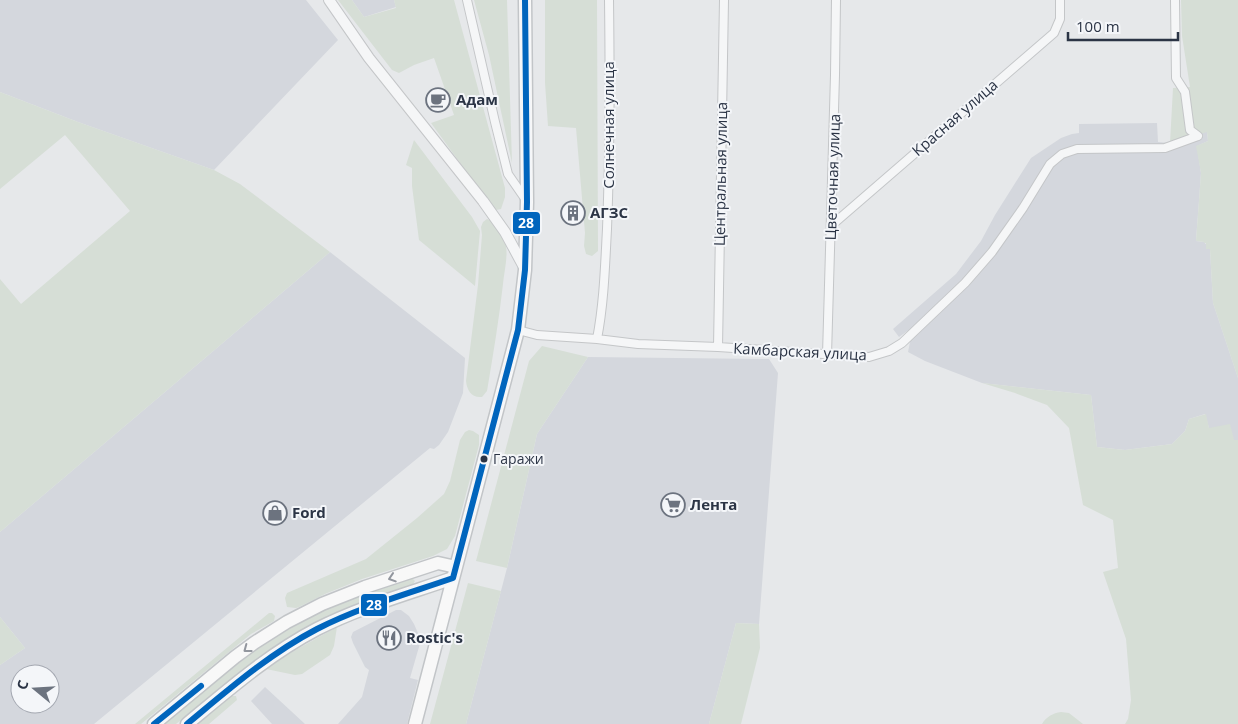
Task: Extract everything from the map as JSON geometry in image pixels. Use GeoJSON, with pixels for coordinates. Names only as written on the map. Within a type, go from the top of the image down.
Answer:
{"type":"FeatureCollection","features":[{"type":"Feature","properties":{"kind":"main road"},"geometry":{"type":"LineString","coordinates":[[415,724],[518,330],[525,270],[527,202],[525,0]]}},
{"type":"Feature","properties":{"kind":"main road"},"geometry":{"type":"LineString","coordinates":[[154,724],[235,657],[267,634],[344,594],[438,563],[452,552],[464,535]]}},
{"type":"Feature","properties":{"kind":"main road"},"geometry":{"type":"LineString","coordinates":[[438,563],[454,573]]}},
{"type":"Feature","properties":{"kind":"main road"},"geometry":{"type":"LineString","coordinates":[[187,724],[260,664],[315,630],[362,609],[454,573]]}},
{"type":"Feature","properties":{"kind":"street"},"geometry":{"type":"LineString","coordinates":[[329,0],[369,58],[483,201],[505,232],[525,270]]}},
{"type":"Feature","properties":{"kind":"street"},"geometry":{"type":"LineString","coordinates":[[466,0],[508,174],[527,202]]}},
{"type":"Feature","properties":{"kind":"street","name":"Солнечная улица"},"geometry":{"type":"LineString","coordinates":[[597,339],[605,262],[610,168],[609,0]]}},
{"type":"Feature","properties":{"kind":"street","name":"Центральная улица"},"geometry":{"type":"LineString","coordinates":[[718,347],[724,0]]}},
{"type":"Feature","properties":{"kind":"street","name":"Цветочная улица"},"geometry":{"type":"LineString","coordinates":[[827,354],[832,226],[836,0]]}},
{"type":"Feature","properties":{"kind":"street","name":"Красная улица"},"geometry":{"type":"LineString","coordinates":[[832,226],[1054,32],[1060,19],[1060,0]]}},
{"type":"Feature","properties":{"kind":"street","name":"Камбарская улица"},"geometry":{"type":"LineString","coordinates":[[518,330],[537,335],[638,344],[869,357],[889,351],[902,343],[965,283],[992,252],[1023,208],[1050,164],[1062,154],[1077,149],[1165,148],[1198,136],[1190,130],[1186,92],[1176,78],[1175,0]]}},
{"type":"Feature","properties":{"kind":"shaded area"},"geometry":{"type":"Polygon","coordinates":[[[0,0],[306,0],[338,40],[214,170],[0,92],[0,0]]]}},
{"type":"Feature","properties":{"kind":"shaded area"},"geometry":{"type":"Polygon","coordinates":[[[338,0],[352,0],[364,17],[396,8],[394,0],[454,0],[505,188],[505,197],[501,209],[496,210],[492,207],[431,123],[454,115],[434,58],[399,73],[392,70],[338,0]]]}},
{"type":"Feature","properties":{"kind":"shaded area"},"geometry":{"type":"Polygon","coordinates":[[[352,0],[394,0],[396,7],[364,17],[352,0]]]}},
{"type":"Feature","properties":{"kind":"shaded area"},"geometry":{"type":"Polygon","coordinates":[[[474,0],[507,0],[512,163],[489,55],[474,0]]]}},
{"type":"Feature","properties":{"kind":"shaded area"},"geometry":{"type":"Polygon","coordinates":[[[545,0],[597,0],[598,251],[592,256],[586,254],[584,246],[585,233],[576,128],[548,126],[545,83],[545,0]]]}},
{"type":"Feature","properties":{"kind":"shaded area"},"geometry":{"type":"Polygon","coordinates":[[[1181,0],[1238,0],[1238,378],[1213,303],[1210,249],[1206,249],[1206,243],[1196,241],[1201,173],[1196,146],[1208,141],[1207,132],[1170,143],[1173,88],[1190,87],[1182,36],[1181,0]]]}},
{"type":"Feature","properties":{"kind":"shaded area"},"geometry":{"type":"Polygon","coordinates":[[[0,92],[214,170],[240,184],[330,252],[0,532],[0,279],[21,304],[130,211],[65,135],[0,189],[0,92]]]}},
{"type":"Feature","properties":{"kind":"shaded area"},"geometry":{"type":"Polygon","coordinates":[[[1157,123],[1158,142],[1170,143],[1207,131],[1208,141],[1197,146],[1201,173],[1196,241],[1204,242],[1210,249],[1213,303],[1238,378],[1238,440],[1234,441],[1209,428],[1205,414],[1189,419],[1185,431],[1172,444],[1125,450],[1097,447],[1091,395],[982,383],[925,361],[908,352],[913,327],[899,337],[893,329],[956,274],[981,241],[1031,158],[1061,138],[1079,133],[1079,124],[1157,123]]]}},
{"type":"Feature","properties":{"kind":"shaded area"},"geometry":{"type":"Polygon","coordinates":[[[414,140],[472,217],[480,231],[475,286],[419,240],[412,186],[412,168],[406,165],[414,140]]]}},
{"type":"Feature","properties":{"kind":"shaded area"},"geometry":{"type":"Polygon","coordinates":[[[487,219],[494,223],[502,233],[507,255],[487,391],[482,397],[478,397],[470,393],[466,381],[478,285],[481,227],[487,219]]]}},
{"type":"Feature","properties":{"kind":"shaded area"},"geometry":{"type":"Polygon","coordinates":[[[330,252],[465,358],[463,393],[448,432],[439,445],[434,449],[430,448],[94,724],[0,724],[0,665],[25,648],[0,617],[0,532],[330,252]]]}},
{"type":"Feature","properties":{"kind":"shaded area"},"geometry":{"type":"Polygon","coordinates":[[[542,346],[588,357],[537,434],[507,568],[476,561],[529,361],[542,346]]]}},
{"type":"Feature","properties":{"kind":"shaded area"},"geometry":{"type":"Polygon","coordinates":[[[588,357],[769,359],[778,373],[759,624],[736,623],[709,724],[466,724],[507,568],[537,434],[588,357]]]}},
{"type":"Feature","properties":{"kind":"shaded area"},"geometry":{"type":"Polygon","coordinates":[[[982,383],[1091,395],[1097,447],[1125,450],[1172,444],[1185,431],[1189,419],[1206,414],[1209,428],[1230,424],[1234,440],[1238,440],[1238,724],[1125,724],[1128,719],[1131,700],[1126,639],[1103,572],[1118,568],[1113,520],[1083,505],[1069,428],[1047,405],[982,383]]]}},
{"type":"Feature","properties":{"kind":"shaded area"},"geometry":{"type":"Polygon","coordinates":[[[469,430],[479,435],[479,445],[455,536],[447,549],[433,556],[362,579],[299,607],[287,607],[285,598],[287,593],[366,559],[444,494],[450,481],[460,440],[465,432],[469,430]]]}},
{"type":"Feature","properties":{"kind":"shaded area"},"geometry":{"type":"Polygon","coordinates":[[[410,578],[415,581],[412,586],[344,609],[302,630],[246,668],[176,724],[165,724],[236,665],[293,626],[337,604],[410,578]]]}},
{"type":"Feature","properties":{"kind":"shaded area"},"geometry":{"type":"Polygon","coordinates":[[[468,583],[501,591],[466,724],[430,724],[468,583]]]}},
{"type":"Feature","properties":{"kind":"shaded area"},"geometry":{"type":"Polygon","coordinates":[[[396,610],[401,610],[409,616],[421,640],[410,678],[418,680],[407,724],[338,724],[362,697],[369,670],[365,667],[353,643],[351,637],[353,632],[396,610]]]}},
{"type":"Feature","properties":{"kind":"shaded area"},"geometry":{"type":"Polygon","coordinates":[[[269,613],[275,616],[274,621],[251,634],[141,724],[135,724],[269,613]]]}},
{"type":"Feature","properties":{"kind":"shaded area"},"geometry":{"type":"Polygon","coordinates":[[[0,617],[25,648],[0,665],[0,617]]]}},
{"type":"Feature","properties":{"kind":"shaded area"},"geometry":{"type":"Polygon","coordinates":[[[736,623],[759,624],[760,648],[741,724],[709,724],[736,623]]]}},
{"type":"Feature","properties":{"kind":"shaded area"},"geometry":{"type":"Polygon","coordinates":[[[337,627],[334,646],[330,655],[302,674],[295,675],[266,669],[292,652],[337,627]]]}},
{"type":"Feature","properties":{"kind":"shaded area"},"geometry":{"type":"Polygon","coordinates":[[[265,687],[305,724],[272,724],[251,701],[265,687]]]}},
{"type":"Feature","properties":{"kind":"shaded area"},"geometry":{"type":"Polygon","coordinates":[[[232,696],[236,696],[237,700],[209,724],[198,724],[232,696]]]}},
{"type":"Feature","properties":{"kind":"shaded area"},"geometry":{"type":"Polygon","coordinates":[[[1061,712],[1069,713],[1083,724],[1042,724],[1050,716],[1061,712]]]}},
{"type":"Feature","properties":{"kind":"transit line","name":"28"},"geometry":{"type":"LineString","coordinates":[[187,724],[266,661],[317,629],[367,607],[453,578],[518,330],[525,270],[527,202],[525,0]]}},
{"type":"Feature","properties":{"kind":"transit line","name":"28"},"geometry":{"type":"LineString","coordinates":[[154,724],[201,686]]}},
{"type":"Feature","properties":{"kind":"place","name":"Адам"},"geometry":{"type":"Point","coordinates":[438,100]}},
{"type":"Feature","properties":{"kind":"place","name":"АГЗС"},"geometry":{"type":"Point","coordinates":[573,213]}},
{"type":"Feature","properties":{"kind":"place","name":"Гаражи"},"geometry":{"type":"Point","coordinates":[484,459]}},
{"type":"Feature","properties":{"kind":"place","name":"Лента"},"geometry":{"type":"Point","coordinates":[673,505]}},
{"type":"Feature","properties":{"kind":"place","name":"Ford"},"geometry":{"type":"Point","coordinates":[275,513]}},
{"type":"Feature","properties":{"kind":"place","name":"Rostic's"},"geometry":{"type":"Point","coordinates":[389,638]}}]}
